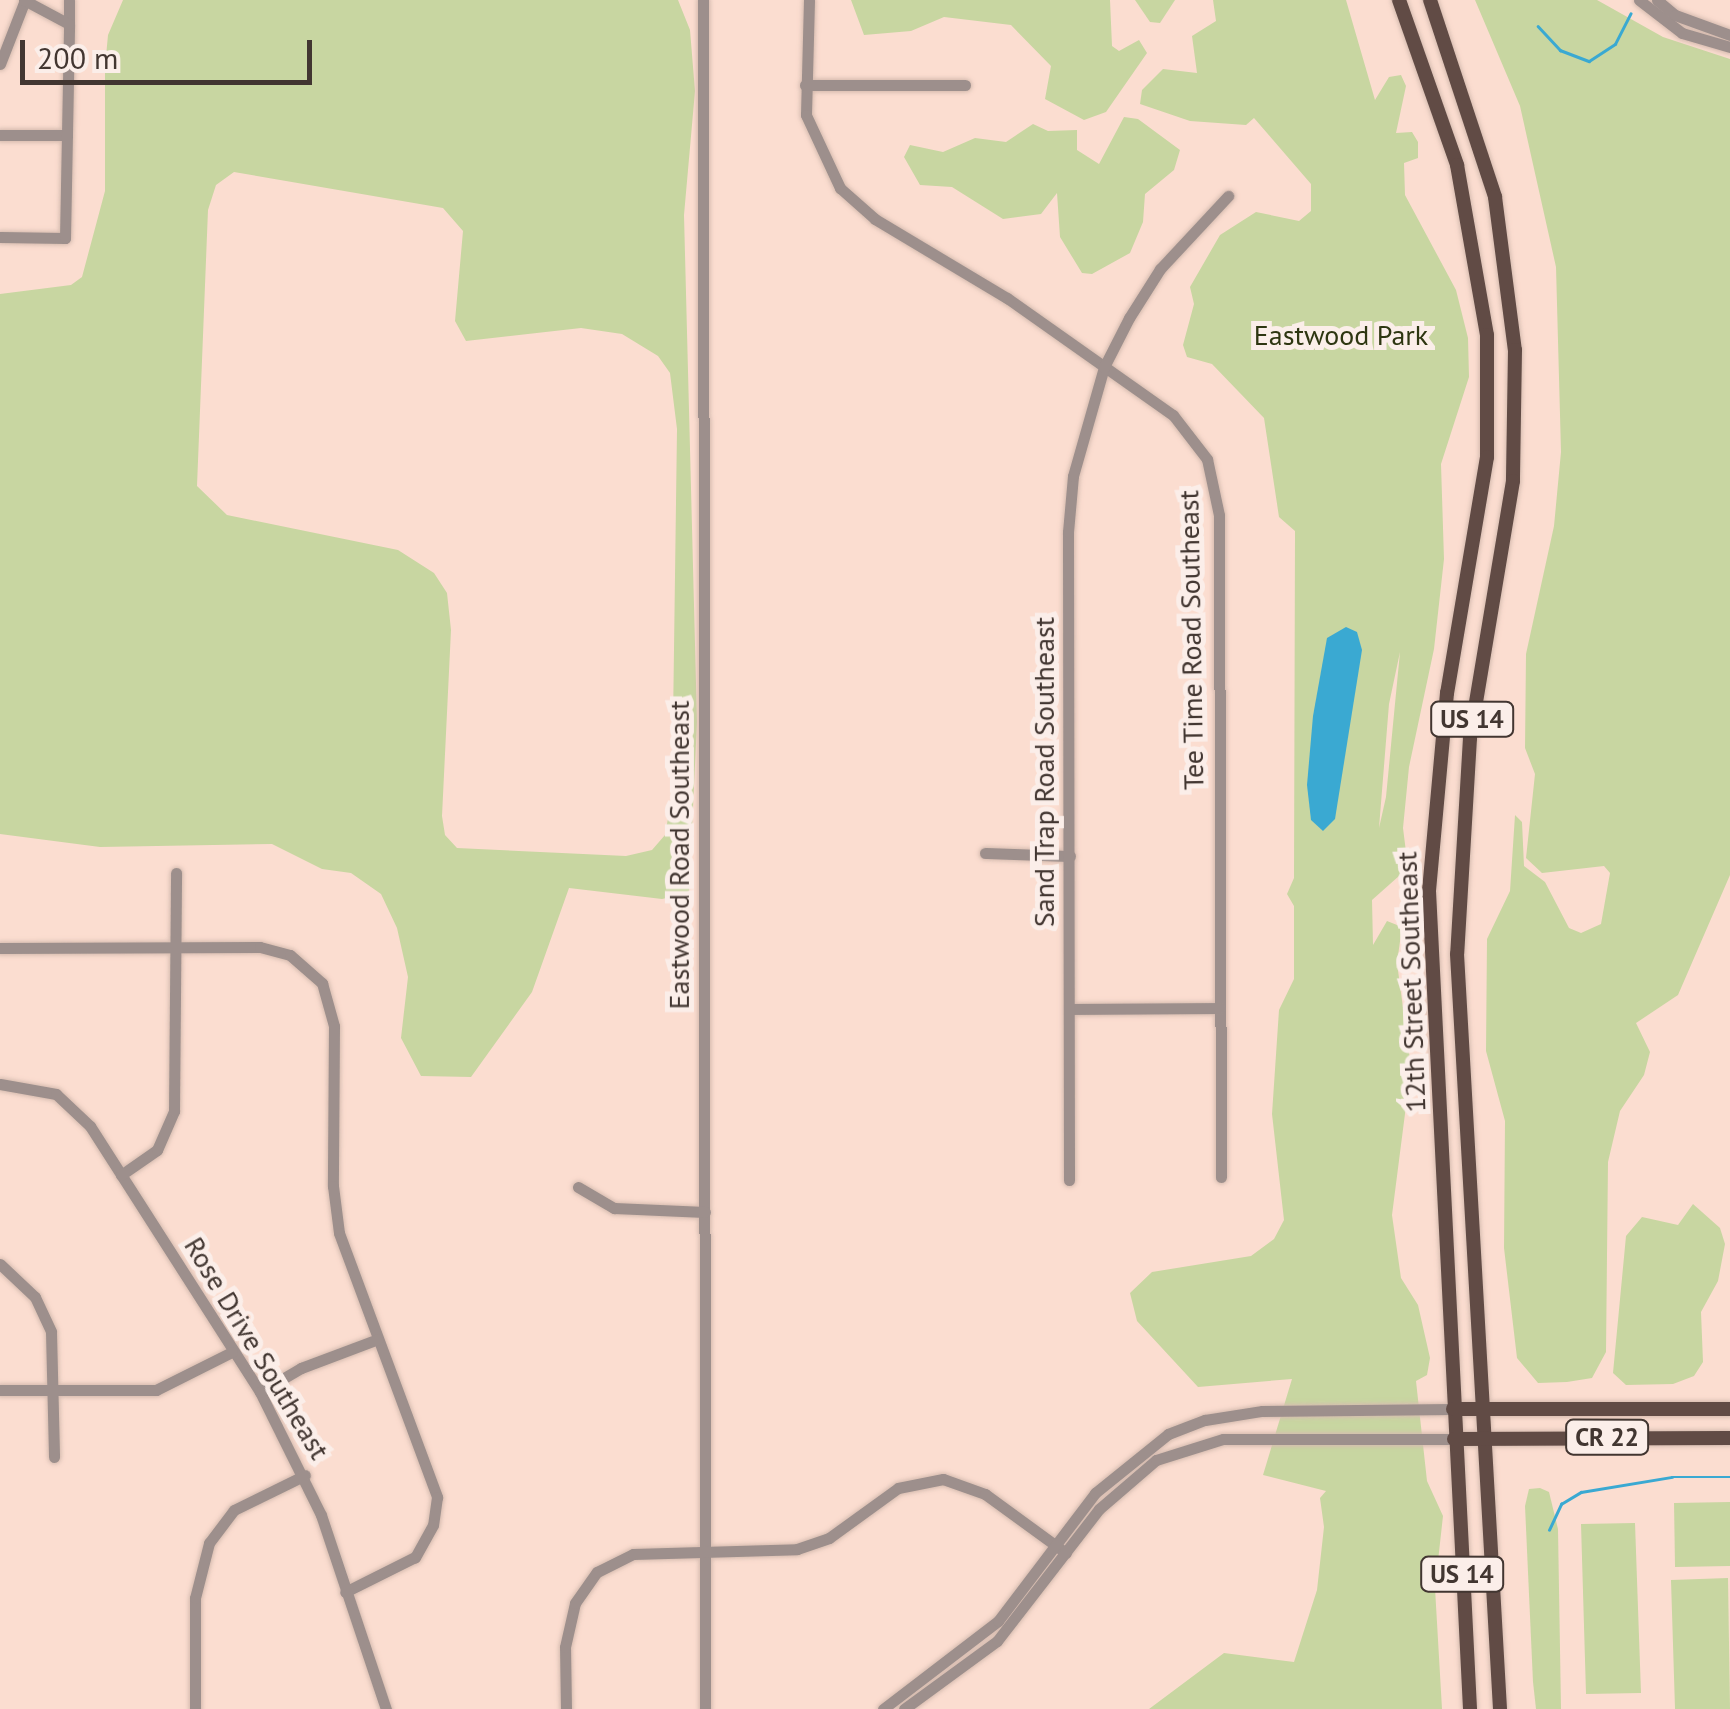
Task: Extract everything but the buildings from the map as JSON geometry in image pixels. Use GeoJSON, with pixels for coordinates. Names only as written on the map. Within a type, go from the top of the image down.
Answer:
{"type":"FeatureCollection","features":[{"type":"Feature","properties":{"kind":"main road","name":"12th Street Southeast"},"geometry":{"type":"LineString","coordinates":[[1399,0],[1470,213],[1489,374],[1486,471],[1447,693],[1429,891],[1454,1439]]}},
{"type":"Feature","properties":{"kind":"main road","name":"12th Street Southeast"},"geometry":{"type":"LineString","coordinates":[[1430,0],[1496,197],[1509,274],[1517,385],[1513,481],[1470,738],[1458,890],[1458,1018],[1484,1438]]}},
{"type":"Feature","properties":{"kind":"main road","name":"CR 22"},"geometry":{"type":"LineString","coordinates":[[1453,1409],[1730,1409]]}},
{"type":"Feature","properties":{"kind":"main road","name":"US 14"},"geometry":{"type":"LineString","coordinates":[[1484,1438],[1500,1709]]}},
{"type":"Feature","properties":{"kind":"main road","name":"CR 22"},"geometry":{"type":"LineString","coordinates":[[1454,1439],[1730,1438]]}},
{"type":"Feature","properties":{"kind":"main road","name":"US 14"},"geometry":{"type":"LineString","coordinates":[[1454,1439],[1470,1709]]}},
{"type":"Feature","properties":{"kind":"street"},"geometry":{"type":"LineString","coordinates":[[0,64],[24,0],[68,24]]}},
{"type":"Feature","properties":{"kind":"street"},"geometry":{"type":"LineString","coordinates":[[0,237],[66,238],[69,0]]}},
{"type":"Feature","properties":{"kind":"street","name":"Eastwood Road Southeast"},"geometry":{"type":"LineString","coordinates":[[703,0],[705,1709]]}},
{"type":"Feature","properties":{"kind":"street","name":"Tee Time Road Southeast"},"geometry":{"type":"LineString","coordinates":[[809,0],[806,85],[817,149],[858,207],[1104,367],[1187,429],[1208,458],[1216,492],[1221,1177]]}},
{"type":"Feature","properties":{"kind":"street"},"geometry":{"type":"LineString","coordinates":[[1640,0],[1682,33],[1730,47]]}},
{"type":"Feature","properties":{"kind":"street"},"geometry":{"type":"LineString","coordinates":[[1657,0],[1686,20],[1730,35]]}},
{"type":"Feature","properties":{"kind":"street"},"geometry":{"type":"LineString","coordinates":[[806,85],[965,85]]}},
{"type":"Feature","properties":{"kind":"street"},"geometry":{"type":"LineString","coordinates":[[0,135],[67,134]]}},
{"type":"Feature","properties":{"kind":"street","name":"Sand Trap Road Southeast"},"geometry":{"type":"LineString","coordinates":[[1069,1180],[1068,532],[1080,442],[1104,367],[1160,269],[1228,196]]}},
{"type":"Feature","properties":{"kind":"street"},"geometry":{"type":"LineString","coordinates":[[984,853],[1070,856]]}},
{"type":"Feature","properties":{"kind":"street"},"geometry":{"type":"LineString","coordinates":[[122,1175],[157,1150],[174,1110],[176,873]]}},
{"type":"Feature","properties":{"kind":"street"},"geometry":{"type":"LineString","coordinates":[[0,948],[275,949],[322,983],[334,1026],[335,1208],[378,1339],[430,1466],[436,1512],[409,1562],[345,1592]]}},
{"type":"Feature","properties":{"kind":"street"},"geometry":{"type":"LineString","coordinates":[[1070,1008],[1220,1008]]}},
{"type":"Feature","properties":{"kind":"street","name":"Rose Drive Southeast"},"geometry":{"type":"LineString","coordinates":[[0,1084],[45,1089],[67,1101],[122,1175],[260,1392],[305,1475],[386,1709]]}},
{"type":"Feature","properties":{"kind":"street"},"geometry":{"type":"LineString","coordinates":[[578,1188],[614,1208],[705,1212]]}},
{"type":"Feature","properties":{"kind":"street"},"geometry":{"type":"LineString","coordinates":[[0,1264],[44,1312],[56,1391],[54,1457]]}},
{"type":"Feature","properties":{"kind":"street"},"geometry":{"type":"LineString","coordinates":[[260,1392],[301,1368],[378,1339]]}},
{"type":"Feature","properties":{"kind":"street"},"geometry":{"type":"LineString","coordinates":[[0,1390],[156,1390],[232,1352]]}},
{"type":"Feature","properties":{"kind":"street"},"geometry":{"type":"LineString","coordinates":[[904,1709],[990,1648],[1126,1462],[1194,1424],[1262,1412],[1453,1409]]}},
{"type":"Feature","properties":{"kind":"street"},"geometry":{"type":"LineString","coordinates":[[883,1709],[998,1621],[1061,1549],[1136,1473],[1192,1446],[1239,1439],[1454,1439]]}},
{"type":"Feature","properties":{"kind":"street"},"geometry":{"type":"LineString","coordinates":[[196,1709],[194,1598],[208,1542],[234,1510],[305,1475]]}},
{"type":"Feature","properties":{"kind":"street"},"geometry":{"type":"LineString","coordinates":[[566,1709],[567,1625],[598,1572],[633,1554],[813,1545],[898,1488],[932,1479],[952,1479],[985,1494],[1061,1549]]}},
{"type":"Feature","properties":{"kind":"green space"},"geometry":{"type":"Polygon","coordinates":[[[123,0],[678,0],[690,30],[695,91],[684,215],[697,722],[689,893],[662,899],[569,888],[532,992],[471,1077],[421,1076],[401,1038],[408,977],[397,928],[381,894],[351,873],[322,869],[272,844],[100,847],[0,834],[0,294],[71,285],[82,277],[105,191],[108,35],[123,0]],[[234,172],[216,185],[208,210],[197,486],[227,515],[398,550],[434,573],[447,593],[451,630],[442,816],[445,835],[457,848],[626,856],[652,850],[665,835],[672,796],[677,429],[670,373],[658,356],[622,334],[581,328],[466,341],[455,321],[463,231],[443,208],[234,172]]]}},
{"type":"Feature","properties":{"kind":"green space"},"geometry":{"type":"Polygon","coordinates":[[[851,0],[1110,0],[1112,46],[1119,51],[1139,40],[1147,53],[1106,112],[1084,120],[1045,99],[1051,66],[1011,25],[944,17],[911,31],[864,35],[851,0]]]}},
{"type":"Feature","properties":{"kind":"green space"},"geometry":{"type":"Polygon","coordinates":[[[1135,0],[1175,0],[1160,23],[1150,22],[1135,0]]]}},
{"type":"Feature","properties":{"kind":"green space","name":"Eastwood Park"},"geometry":{"type":"Polygon","coordinates":[[[1213,0],[1346,0],[1375,100],[1389,77],[1401,75],[1406,86],[1396,133],[1412,132],[1418,142],[1418,158],[1404,163],[1405,195],[1456,290],[1468,338],[1469,377],[1441,464],[1444,559],[1434,649],[1409,767],[1403,828],[1408,868],[1372,900],[1373,945],[1387,921],[1402,927],[1397,963],[1411,1067],[1392,1215],[1401,1278],[1418,1305],[1430,1358],[1427,1375],[1416,1381],[1427,1481],[1443,1516],[1435,1588],[1442,1709],[1149,1709],[1224,1653],[1294,1662],[1317,1590],[1324,1527],[1320,1498],[1326,1491],[1263,1475],[1292,1379],[1198,1387],[1137,1321],[1130,1293],[1152,1272],[1251,1256],[1274,1239],[1284,1220],[1272,1114],[1279,1010],[1294,979],[1294,906],[1287,894],[1294,878],[1295,531],[1279,517],[1264,418],[1212,364],[1187,357],[1183,345],[1194,304],[1190,287],[1220,235],[1256,212],[1299,221],[1311,211],[1311,184],[1254,118],[1246,125],[1190,121],[1140,104],[1142,90],[1163,69],[1197,73],[1192,36],[1216,21],[1213,0]],[[1400,652],[1389,704],[1379,828],[1386,797],[1400,652]]]}},
{"type":"Feature","properties":{"kind":"green space"},"geometry":{"type":"Polygon","coordinates":[[[1475,0],[1597,0],[1663,37],[1730,59],[1730,875],[1678,995],[1636,1023],[1650,1052],[1644,1075],[1620,1111],[1608,1162],[1606,1352],[1592,1378],[1567,1382],[1538,1383],[1517,1358],[1504,1248],[1505,1121],[1486,1051],[1487,939],[1510,891],[1515,815],[1522,822],[1524,866],[1545,882],[1569,928],[1581,933],[1601,924],[1610,873],[1604,866],[1542,873],[1526,858],[1535,774],[1525,748],[1526,654],[1554,526],[1561,452],[1556,267],[1520,106],[1475,0]]]}},
{"type":"Feature","properties":{"kind":"green space"},"geometry":{"type":"Polygon","coordinates":[[[1124,117],[1138,119],[1180,150],[1174,170],[1145,194],[1143,222],[1130,253],[1092,274],[1082,273],[1060,237],[1057,193],[1041,214],[1003,219],[952,187],[920,185],[904,157],[910,145],[943,152],[975,138],[1006,142],[1033,124],[1048,131],[1077,130],[1077,150],[1099,164],[1124,117]]]}},
{"type":"Feature","properties":{"kind":"green space"},"geometry":{"type":"Polygon","coordinates":[[[1693,1204],[1720,1228],[1725,1244],[1718,1281],[1701,1312],[1703,1362],[1694,1376],[1673,1384],[1626,1385],[1613,1373],[1626,1236],[1642,1217],[1678,1225],[1693,1204]]]}},
{"type":"Feature","properties":{"kind":"green space"},"geometry":{"type":"Polygon","coordinates":[[[1529,1489],[1549,1492],[1558,1529],[1561,1709],[1536,1709],[1533,1682],[1525,1506],[1529,1489]]]}},
{"type":"Feature","properties":{"kind":"green space"},"geometry":{"type":"Polygon","coordinates":[[[1730,1502],[1730,1566],[1675,1567],[1674,1503],[1730,1502]]]}},
{"type":"Feature","properties":{"kind":"green space"},"geometry":{"type":"Polygon","coordinates":[[[1635,1523],[1641,1693],[1586,1694],[1581,1524],[1635,1523]]]}},
{"type":"Feature","properties":{"kind":"green space"},"geometry":{"type":"Polygon","coordinates":[[[1728,1578],[1730,1709],[1675,1709],[1671,1580],[1728,1578]]]}},
{"type":"Feature","properties":{"kind":"water"},"geometry":{"type":"Polygon","coordinates":[[[1346,627],[1357,632],[1362,650],[1335,819],[1323,831],[1311,820],[1307,785],[1313,716],[1327,638],[1346,627]]]}},
{"type":"Feature","properties":{"kind":"waterway"},"geometry":{"type":"LineString","coordinates":[[1538,26],[1560,50],[1589,61],[1615,44],[1630,14]]}},
{"type":"Feature","properties":{"kind":"waterway"},"geometry":{"type":"LineString","coordinates":[[1549,1530],[1561,1504],[1581,1492],[1672,1477],[1730,1477]]}}]}
